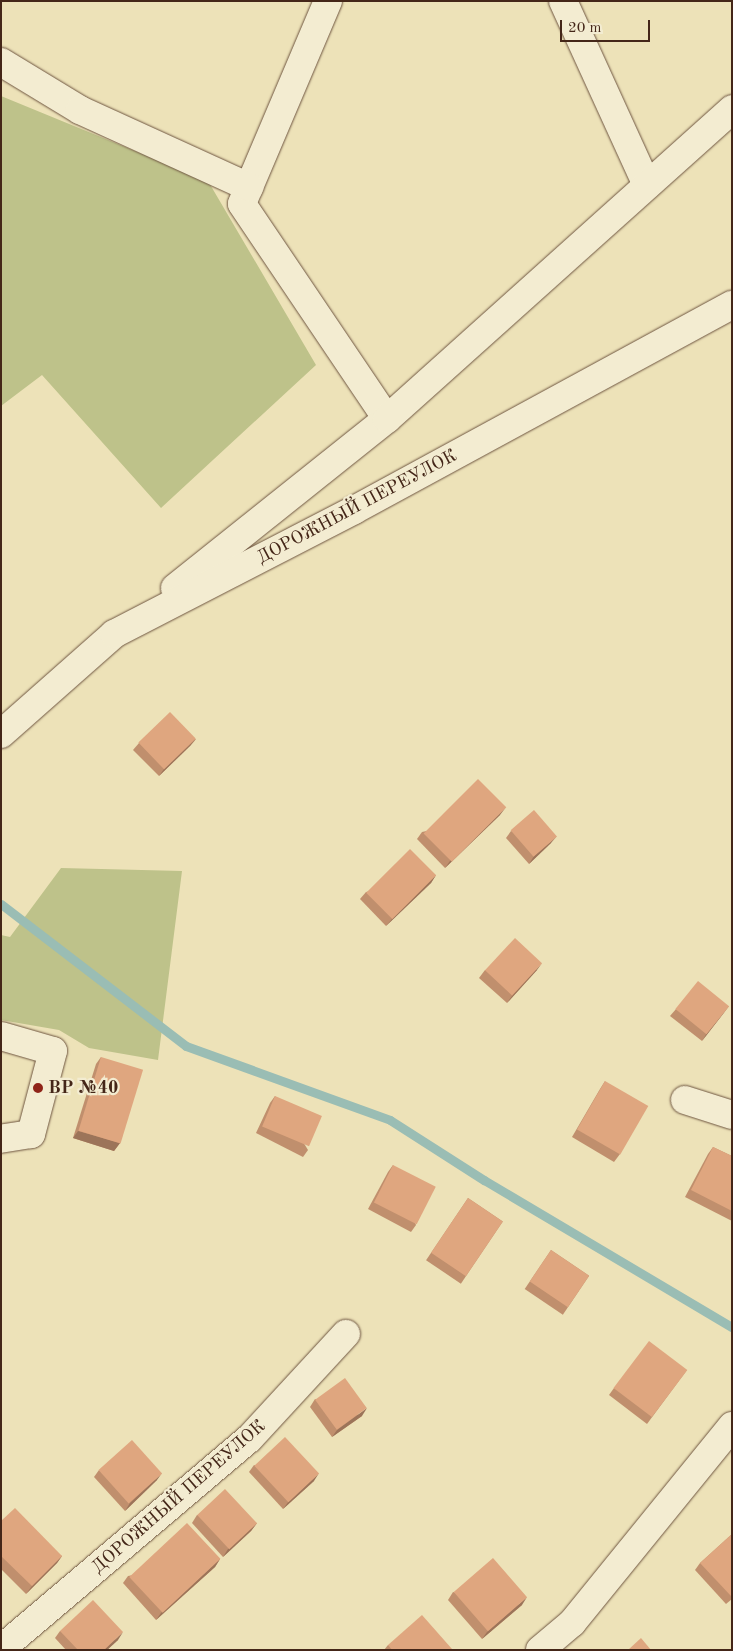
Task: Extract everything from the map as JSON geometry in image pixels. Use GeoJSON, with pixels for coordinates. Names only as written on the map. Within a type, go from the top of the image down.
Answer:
{"type":"FeatureCollection","features":[{"type":"Feature","properties":{"kind":"street"},"geometry":{"type":"LineString","coordinates":[[328,1],[242,204],[387,419]]}},
{"type":"Feature","properties":{"kind":"street"},"geometry":{"type":"LineString","coordinates":[[563,1],[648,185]]}},
{"type":"Feature","properties":{"kind":"street"},"geometry":{"type":"LineString","coordinates":[[1,62],[80,110],[249,187]]}},
{"type":"Feature","properties":{"kind":"street"},"geometry":{"type":"LineString","coordinates":[[114,634],[387,419],[732,109]]}},
{"type":"Feature","properties":{"kind":"street","name":"ДОРОЖНЫЙ ПЕРЕУЛОК"},"geometry":{"type":"LineString","coordinates":[[1,734],[114,634],[354,510],[732,305]]}},
{"type":"Feature","properties":{"kind":"street"},"geometry":{"type":"LineString","coordinates":[[1,1036],[53,1051],[31,1134],[1,1139]]}},
{"type":"Feature","properties":{"kind":"street"},"geometry":{"type":"LineString","coordinates":[[685,1100],[732,1116]]}},
{"type":"Feature","properties":{"kind":"street","name":"ДОРОЖНЫЙ ПЕРЕУЛОК"},"geometry":{"type":"LineString","coordinates":[[1,1649],[249,1439],[346,1334]]}},
{"type":"Feature","properties":{"kind":"street"},"geometry":{"type":"LineString","coordinates":[[540,1650],[572,1623],[732,1426]]}},
{"type":"Feature","properties":{"kind":"green space"},"geometry":{"type":"Polygon","coordinates":[[[1,96],[208,181],[316,365],[161,508],[42,375],[1,406],[1,96]]]}},
{"type":"Feature","properties":{"kind":"green space"},"geometry":{"type":"Polygon","coordinates":[[[61,868],[182,871],[158,1060],[89,1048],[59,1030],[1,1020],[1,935],[10,937],[61,868]]]}},
{"type":"Feature","properties":{"kind":"building"},"geometry":{"type":"Polygon","coordinates":[[[170,712],[196,739],[164,769],[138,743],[170,712]]]}},
{"type":"Feature","properties":{"kind":"building"},"geometry":{"type":"Polygon","coordinates":[[[478,779],[506,807],[452,862],[424,833],[478,779]]]}},
{"type":"Feature","properties":{"kind":"building"},"geometry":{"type":"Polygon","coordinates":[[[534,810],[557,836],[534,857],[511,830],[534,810]]]}},
{"type":"Feature","properties":{"kind":"building"},"geometry":{"type":"Polygon","coordinates":[[[410,849],[436,875],[392,919],[366,893],[410,849]]]}},
{"type":"Feature","properties":{"kind":"building"},"geometry":{"type":"Polygon","coordinates":[[[515,938],[542,963],[512,995],[485,970],[515,938]]]}},
{"type":"Feature","properties":{"kind":"building"},"geometry":{"type":"Polygon","coordinates":[[[698,981],[729,1006],[706,1034],[675,1009],[698,981]]]}},
{"type":"Feature","properties":{"kind":"building"},"geometry":{"type":"Polygon","coordinates":[[[101,1057],[143,1070],[121,1143],[78,1131],[101,1057]]]}},
{"type":"Feature","properties":{"kind":"building"},"geometry":{"type":"Polygon","coordinates":[[[605,1081],[648,1106],[620,1154],[577,1129],[605,1081]]]}},
{"type":"Feature","properties":{"kind":"building"},"geometry":{"type":"Polygon","coordinates":[[[275,1096],[322,1116],[309,1146],[262,1126],[275,1096]]]}},
{"type":"Feature","properties":{"kind":"building"},"geometry":{"type":"Polygon","coordinates":[[[713,1147],[732,1156],[732,1211],[691,1190],[713,1147]]]}},
{"type":"Feature","properties":{"kind":"building"},"geometry":{"type":"Polygon","coordinates":[[[393,1165],[436,1187],[417,1224],[374,1202],[393,1165]]]}},
{"type":"Feature","properties":{"kind":"building"},"geometry":{"type":"Polygon","coordinates":[[[468,1198],[503,1221],[466,1276],[431,1253],[468,1198]]]}},
{"type":"Feature","properties":{"kind":"building"},"geometry":{"type":"Polygon","coordinates":[[[551,1250],[589,1276],[568,1307],[530,1282],[551,1250]]]}},
{"type":"Feature","properties":{"kind":"building"},"geometry":{"type":"Polygon","coordinates":[[[649,1341],[687,1370],[652,1417],[613,1388],[649,1341]]]}},
{"type":"Feature","properties":{"kind":"building"},"geometry":{"type":"Polygon","coordinates":[[[345,1378],[367,1408],[337,1430],[315,1400],[345,1378]]]}},
{"type":"Feature","properties":{"kind":"building"},"geometry":{"type":"Polygon","coordinates":[[[285,1437],[319,1474],[288,1502],[254,1466],[285,1437]]]}},
{"type":"Feature","properties":{"kind":"building"},"geometry":{"type":"Polygon","coordinates":[[[132,1440],[162,1473],[129,1504],[99,1470],[132,1440]]]}},
{"type":"Feature","properties":{"kind":"building"},"geometry":{"type":"Polygon","coordinates":[[[225,1489],[257,1523],[229,1549],[197,1515],[225,1489]]]}},
{"type":"Feature","properties":{"kind":"building"},"geometry":{"type":"Polygon","coordinates":[[[15,1508],[62,1556],[32,1586],[1,1556],[1,1521],[15,1508]]]}},
{"type":"Feature","properties":{"kind":"building"},"geometry":{"type":"Polygon","coordinates":[[[187,1523],[220,1559],[163,1613],[129,1577],[187,1523]]]}},
{"type":"Feature","properties":{"kind":"building"},"geometry":{"type":"Polygon","coordinates":[[[732,1534],[732,1596],[731,1596],[700,1563],[732,1534]]]}},
{"type":"Feature","properties":{"kind":"building"},"geometry":{"type":"Polygon","coordinates":[[[493,1558],[527,1597],[488,1631],[454,1592],[493,1558]]]}},
{"type":"Feature","properties":{"kind":"building"},"geometry":{"type":"Polygon","coordinates":[[[93,1600],[123,1632],[104,1650],[78,1650],[60,1631],[93,1600]]]}},
{"type":"Feature","properties":{"kind":"building"},"geometry":{"type":"Polygon","coordinates":[[[422,1615],[452,1649],[392,1650],[388,1645],[422,1615]]]}},
{"type":"Feature","properties":{"kind":"building"},"geometry":{"type":"Polygon","coordinates":[[[641,1638],[651,1650],[628,1650],[641,1638]]]}},
{"type":"Feature","properties":{"kind":"waterway"},"geometry":{"type":"LineString","coordinates":[[1,904],[186,1046],[390,1120],[484,1180],[732,1327]]}},
{"type":"Feature","properties":{"kind":"place","name":"BP №40"},"geometry":{"type":"Point","coordinates":[38,1088]}}]}
